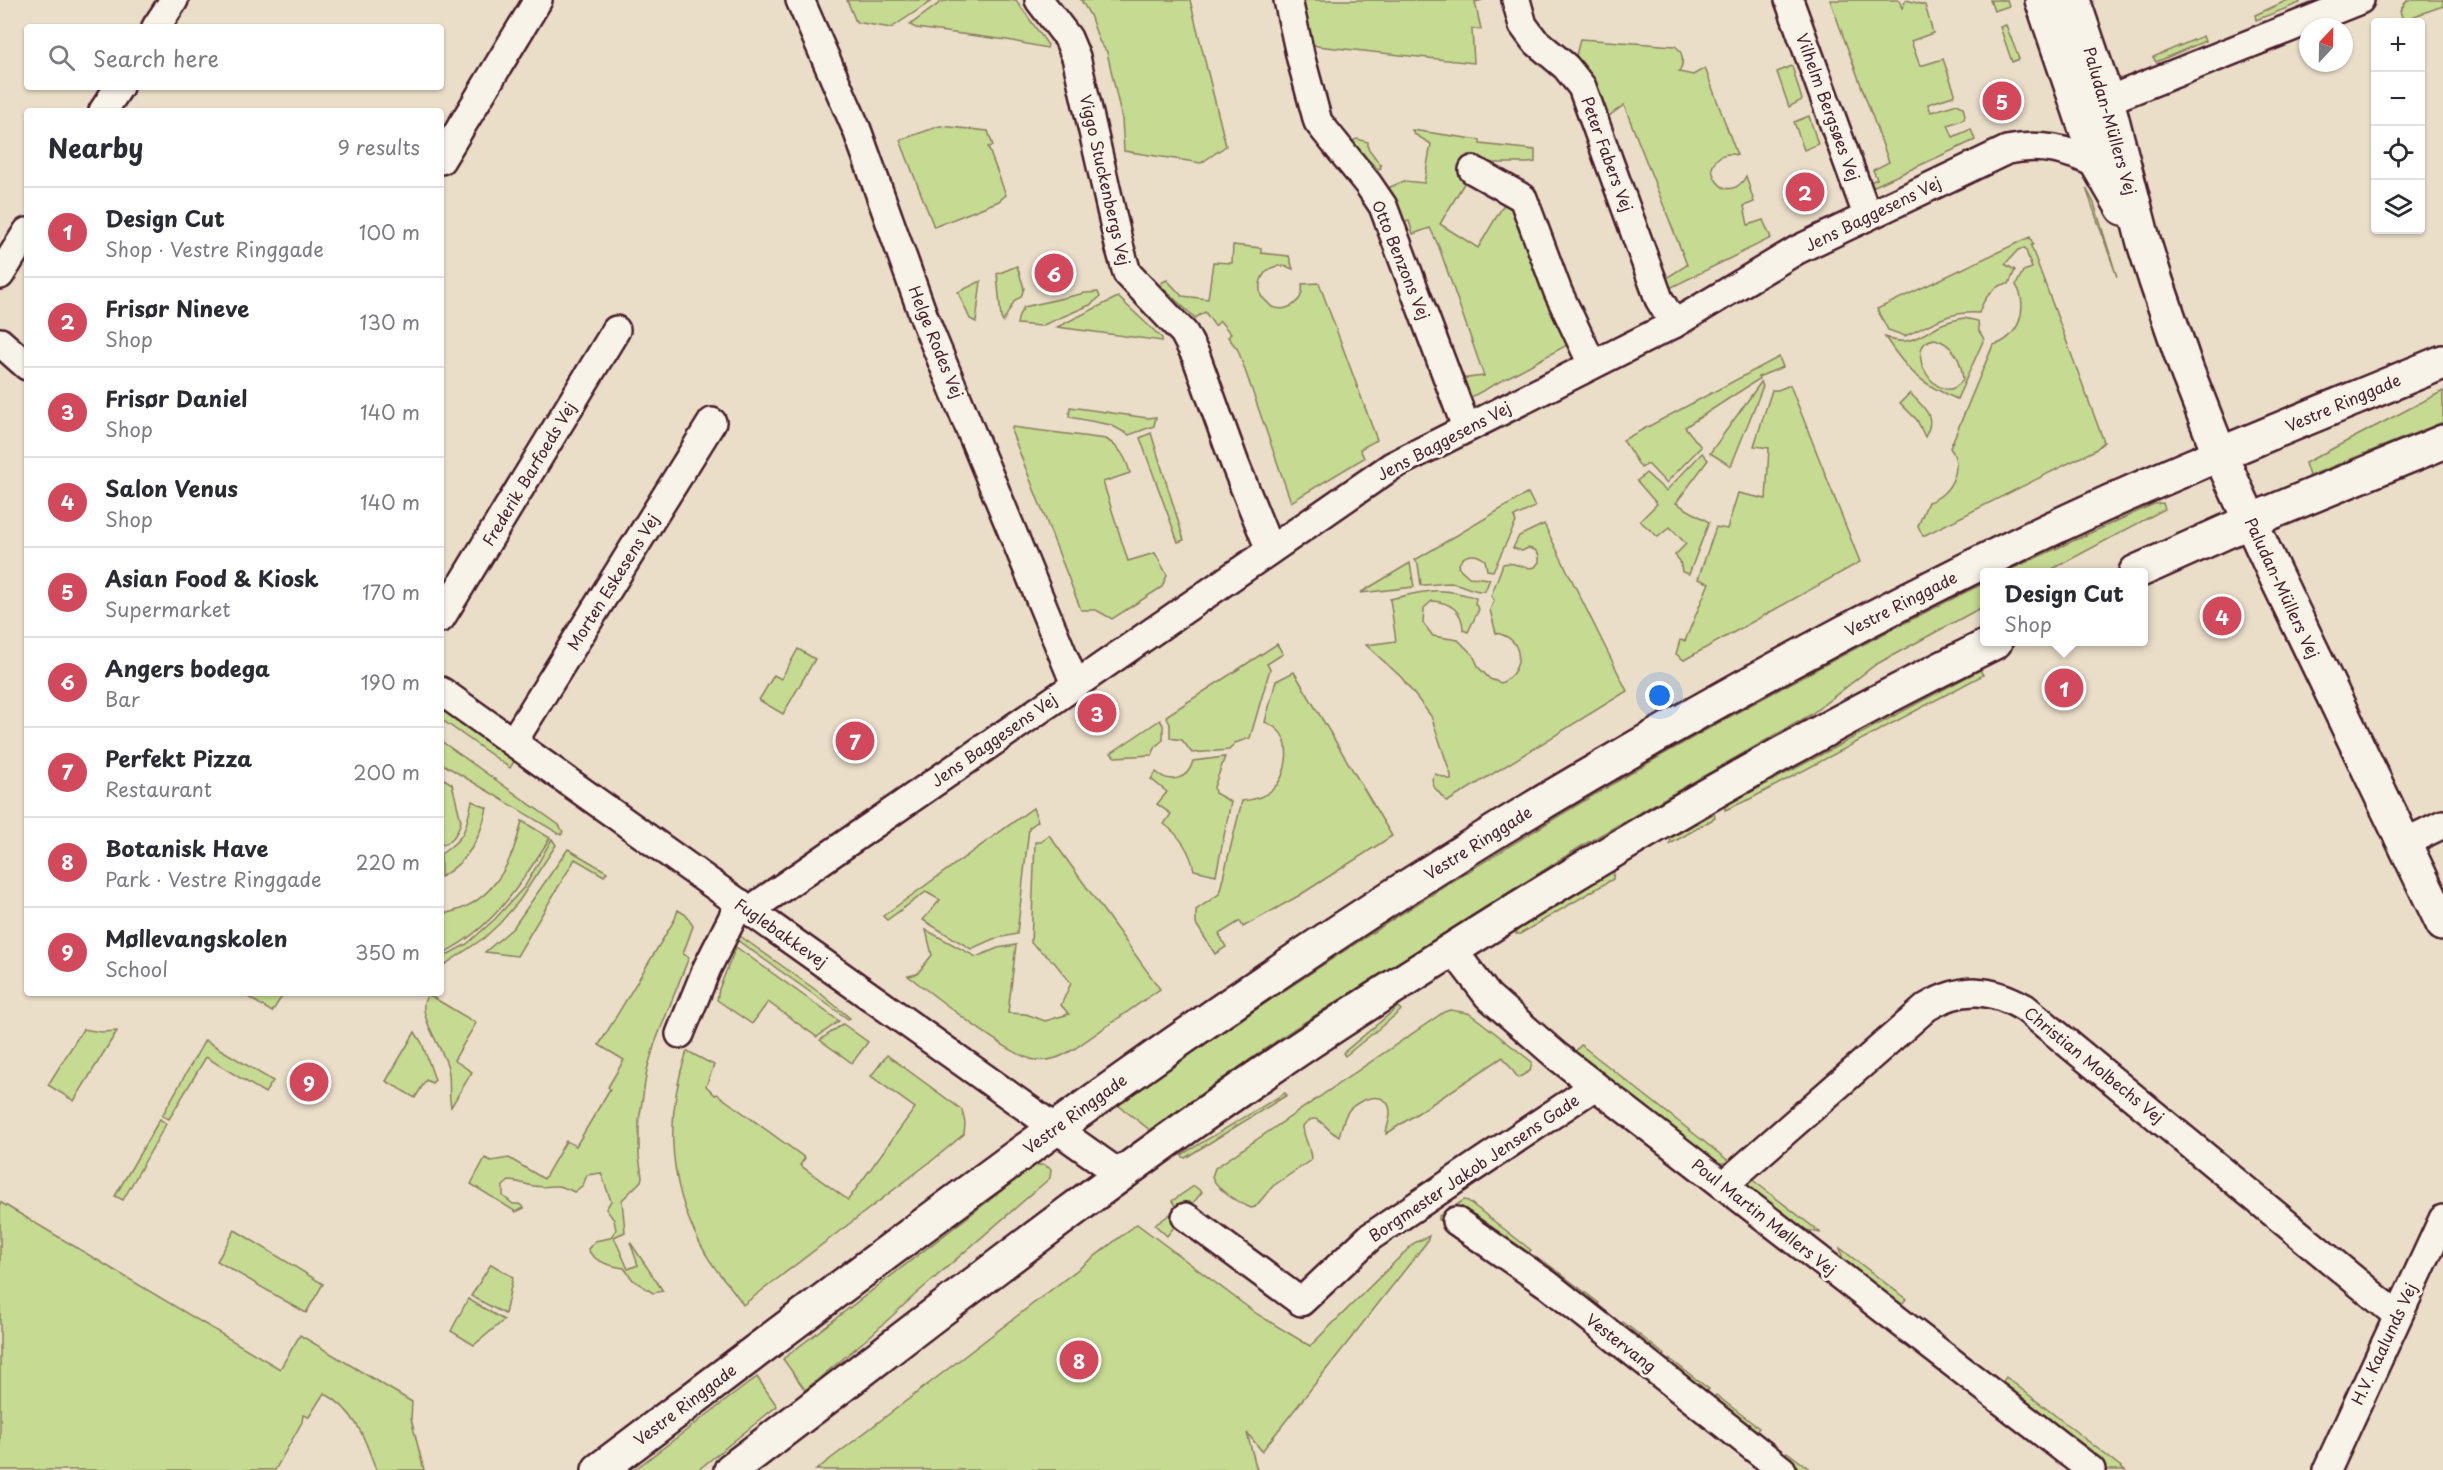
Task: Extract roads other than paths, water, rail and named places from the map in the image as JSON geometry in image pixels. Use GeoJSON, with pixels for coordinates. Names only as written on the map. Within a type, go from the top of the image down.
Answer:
{"type":"FeatureCollection","features":[{"type":"Feature","properties":{"kind":"main road","name":"Paludan-Müllers Vej"},"geometry":{"type":"LineString","coordinates":[[2042,0],[2093,105],[2144,243],[2187,371],[2220,455],[2443,924]]}},
{"type":"Feature","properties":{"kind":"main road","name":"Paludan-Müllers Vej"},"geometry":{"type":"LineString","coordinates":[[2073,0],[2093,105],[2098,165],[2144,243]]}},
{"type":"Feature","properties":{"kind":"main road","name":"Vestre Ringgade"},"geometry":{"type":"LineString","coordinates":[[599,1470],[1054,1128],[1409,885],[1602,768],[1831,640],[2033,537],[2220,455],[2443,362]]}},
{"type":"Feature","properties":{"kind":"main road"},"geometry":{"type":"LineString","coordinates":[[2147,568],[2250,521],[2443,442]]}},
{"type":"Feature","properties":{"kind":"main road"},"geometry":{"type":"LineString","coordinates":[[731,1470],[1121,1175],[1260,1076],[1452,949],[1664,819],[1943,667],[1987,646]]}},
{"type":"Feature","properties":{"kind":"street"},"geometry":{"type":"LineString","coordinates":[[158,24],[174,0]]}},
{"type":"Feature","properties":{"kind":"street"},"geometry":{"type":"LineString","coordinates":[[444,123],[518,0]]}},
{"type":"Feature","properties":{"kind":"street"},"geometry":{"type":"LineString","coordinates":[[444,155],[538,0]]}},
{"type":"Feature","properties":{"kind":"street","name":"Helge Rodes Vej"},"geometry":{"type":"LineString","coordinates":[[800,0],[856,130],[925,320],[1075,684]]}},
{"type":"Feature","properties":{"kind":"street","name":"Viggo Stuckenbergs Vej"},"geometry":{"type":"LineString","coordinates":[[1039,0],[1068,38],[1076,57],[1127,273],[1184,333],[1196,356],[1235,464],[1270,550]]}},
{"type":"Feature","properties":{"kind":"street","name":"Otto Benzons Vej"},"geometry":{"type":"LineString","coordinates":[[1288,0],[1318,122],[1383,206],[1466,427]]}},
{"type":"Feature","properties":{"kind":"street","name":"Peter Fabers Vej"},"geometry":{"type":"LineString","coordinates":[[1516,0],[1522,25],[1534,40],[1566,67],[1582,87],[1659,299],[1674,324]]}},
{"type":"Feature","properties":{"kind":"street","name":"Vilhelm Bergsøes Vej"},"geometry":{"type":"LineString","coordinates":[[1788,0],[1867,215]]}},
{"type":"Feature","properties":{"kind":"street"},"geometry":{"type":"LineString","coordinates":[[2093,105],[2360,0]]}},
{"type":"Feature","properties":{"kind":"street"},"geometry":{"type":"LineString","coordinates":[[106,108],[117,90]]}},
{"type":"Feature","properties":{"kind":"street","name":"Jens Baggesens Vej"},"geometry":{"type":"LineString","coordinates":[[745,907],[1392,466],[1674,324],[1797,250],[2007,150],[2026,146],[2062,149],[2098,165]]}},
{"type":"Feature","properties":{"kind":"street"},"geometry":{"type":"LineString","coordinates":[[1473,170],[1523,198],[1558,292],[1592,364]]}},
{"type":"Feature","properties":{"kind":"street"},"geometry":{"type":"LineString","coordinates":[[0,275],[24,237]]}},
{"type":"Feature","properties":{"kind":"street","name":"Frederik Barfoeds Vej"},"geometry":{"type":"LineString","coordinates":[[444,613],[616,330]]}},
{"type":"Feature","properties":{"kind":"street"},"geometry":{"type":"LineString","coordinates":[[0,342],[24,363]]}},
{"type":"Feature","properties":{"kind":"street","name":"Morten Eskesens Vej"},"geometry":{"type":"LineString","coordinates":[[513,742],[712,422]]}},
{"type":"Feature","properties":{"kind":"street","name":"Fuglebakkevej"},"geometry":{"type":"LineString","coordinates":[[444,693],[1121,1175]]}},
{"type":"Feature","properties":{"kind":"street"},"geometry":{"type":"LineString","coordinates":[[2404,843],[2443,824]]}},
{"type":"Feature","properties":{"kind":"street"},"geometry":{"type":"LineString","coordinates":[[680,1034],[706,968],[745,907]]}},
{"type":"Feature","properties":{"kind":"street","name":"Poul Martin Møllers Vej"},"geometry":{"type":"LineString","coordinates":[[1452,949],[1472,977],[1504,1011],[1595,1086],[2091,1470]]}},
{"type":"Feature","properties":{"kind":"street","name":"Christian Molbechs Vej"},"geometry":{"type":"LineString","coordinates":[[1724,1185],[1927,1007],[1941,998],[1958,993],[1982,991],[2005,996],[2025,1008],[2397,1315]]}},
{"type":"Feature","properties":{"kind":"street","name":"Borgmester Jakob Jensens Gade"},"geometry":{"type":"LineString","coordinates":[[1186,1217],[1301,1302],[1370,1238],[1595,1086]]}},
{"type":"Feature","properties":{"kind":"street","name":"H.V. Kaalunds Vej"},"geometry":{"type":"LineString","coordinates":[[2327,1470],[2443,1219]]}},
{"type":"Feature","properties":{"kind":"street","name":"Vestervang"},"geometry":{"type":"LineString","coordinates":[[1456,1221],[1531,1272],[1782,1470]]}},
{"type":"Feature","properties":{"kind":"place","name":"Asian Food & Kiosk"},"geometry":{"type":"Point","coordinates":[2002,101]}},
{"type":"Feature","properties":{"kind":"place","name":"Frisør Nineve"},"geometry":{"type":"Point","coordinates":[1805,192]}},
{"type":"Feature","properties":{"kind":"place","name":"Angers bodega"},"geometry":{"type":"Point","coordinates":[1054,273]}},
{"type":"Feature","properties":{"kind":"place","name":"Salon Venus"},"geometry":{"type":"Point","coordinates":[2222,616]}},
{"type":"Feature","properties":{"kind":"place","name":"Design Cut"},"geometry":{"type":"Point","coordinates":[2064,688]}},
{"type":"Feature","properties":{"kind":"place","name":"Frisør Daniel"},"geometry":{"type":"Point","coordinates":[1097,713]}},
{"type":"Feature","properties":{"kind":"place","name":"Perfekt Pizza"},"geometry":{"type":"Point","coordinates":[855,741]}},
{"type":"Feature","properties":{"kind":"place","name":"Møllevangskolen"},"geometry":{"type":"Point","coordinates":[309,1082]}},
{"type":"Feature","properties":{"kind":"place","name":"Botanisk Have"},"geometry":{"type":"Point","coordinates":[1079,1360]}}]}
